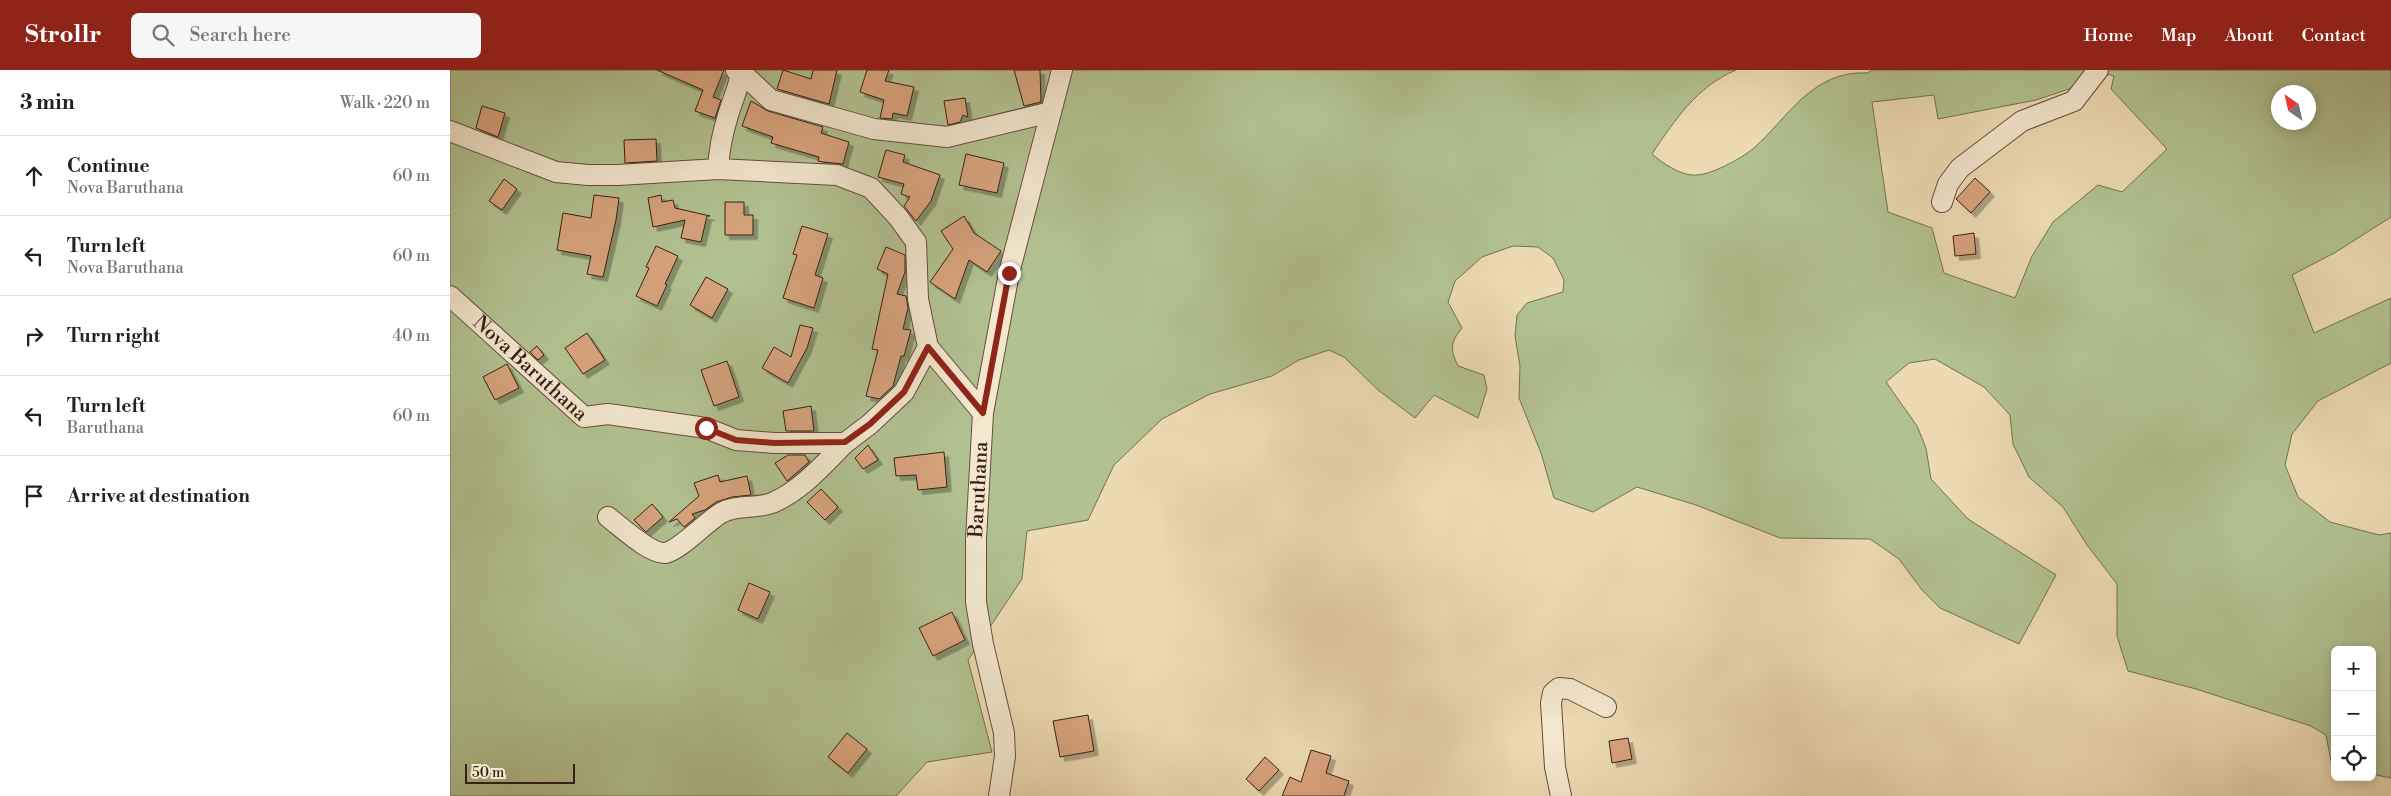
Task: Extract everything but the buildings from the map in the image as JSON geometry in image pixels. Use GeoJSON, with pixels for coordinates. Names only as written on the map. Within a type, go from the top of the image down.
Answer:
{"type":"FeatureCollection","features":[{"type":"Feature","properties":{"kind":"street","name":"Baruthana"},"geometry":{"type":"LineString","coordinates":[[999,796],[1005,756],[1004,733],[983,644],[976,602],[976,539],[983,413],[1009,273],[1062,70]]}},
{"type":"Feature","properties":{"kind":"street"},"geometry":{"type":"LineString","coordinates":[[1942,202],[1948,184],[1960,168],[2022,120],[2074,101],[2098,70]]}},
{"type":"Feature","properties":{"kind":"street"},"geometry":{"type":"LineString","coordinates":[[718,169],[727,118],[740,71],[771,100],[874,129],[947,137],[1051,112]]}},
{"type":"Feature","properties":{"kind":"street"},"geometry":{"type":"LineString","coordinates":[[450,130],[556,172],[598,175],[694,172],[718,169],[838,175],[871,188],[898,216],[916,242],[918,299],[928,347],[983,413]]}},
{"type":"Feature","properties":{"kind":"street","name":"Nova Baruthana"},"geometry":{"type":"LineString","coordinates":[[450,296],[584,417],[608,414],[706,428],[736,440],[774,443],[845,442]]}},
{"type":"Feature","properties":{"kind":"street"},"geometry":{"type":"LineString","coordinates":[[608,517],[654,551],[665,553],[676,548],[722,513],[737,507],[771,503],[785,497],[808,479],[845,442],[870,424],[904,392],[928,347]]}},
{"type":"Feature","properties":{"kind":"street"},"geometry":{"type":"LineString","coordinates":[[1561,796],[1555,767],[1551,704],[1553,693],[1559,688],[1570,689],[1606,707]]}},
{"type":"Feature","properties":{"kind":"green space"},"geometry":{"type":"Polygon","coordinates":[[[450,70],[1736,70],[1722,77],[1698,95],[1678,117],[1652,154],[1671,168],[1682,173],[1699,175],[1716,170],[1742,157],[1754,148],[1802,98],[1831,79],[1848,74],[1867,73],[1872,70],[2087,70],[2075,87],[2036,100],[1938,119],[1934,95],[1872,102],[1888,212],[1932,228],[1944,273],[2015,298],[2032,256],[2053,222],[2098,185],[2122,192],[2167,149],[2111,89],[2114,76],[2093,70],[2391,70],[2391,217],[2336,252],[2292,275],[2314,333],[2391,298],[2391,363],[2318,401],[2292,434],[2285,465],[2298,497],[2330,522],[2379,535],[2391,533],[2391,778],[2376,775],[2376,646],[2331,646],[2331,761],[2326,735],[2311,726],[2196,689],[2128,671],[2117,636],[2117,584],[2087,545],[2063,507],[2029,477],[2013,444],[2010,415],[1984,387],[1935,359],[1909,363],[1886,382],[1917,426],[1926,448],[1931,479],[1968,519],[2056,575],[2019,644],[1940,608],[1922,590],[1899,559],[1870,539],[1780,538],[1696,505],[1637,487],[1593,512],[1554,498],[1541,453],[1519,398],[1520,366],[1515,336],[1517,315],[1527,303],[1563,292],[1564,280],[1553,258],[1538,247],[1513,246],[1482,257],[1455,281],[1448,302],[1462,328],[1452,346],[1458,366],[1484,375],[1487,389],[1478,418],[1434,395],[1415,418],[1378,390],[1344,357],[1329,350],[1299,360],[1272,376],[1210,394],[1162,419],[1114,465],[1088,520],[1027,531],[1022,579],[968,660],[992,752],[927,762],[896,796],[450,796],[450,70]]]}},
{"type":"Feature","properties":{"kind":"route"},"geometry":{"type":"LineString","coordinates":[[706,428],[736,440],[774,443],[845,442],[870,424],[904,392],[928,347],[983,413],[992,356],[1009,273]]}}]}
